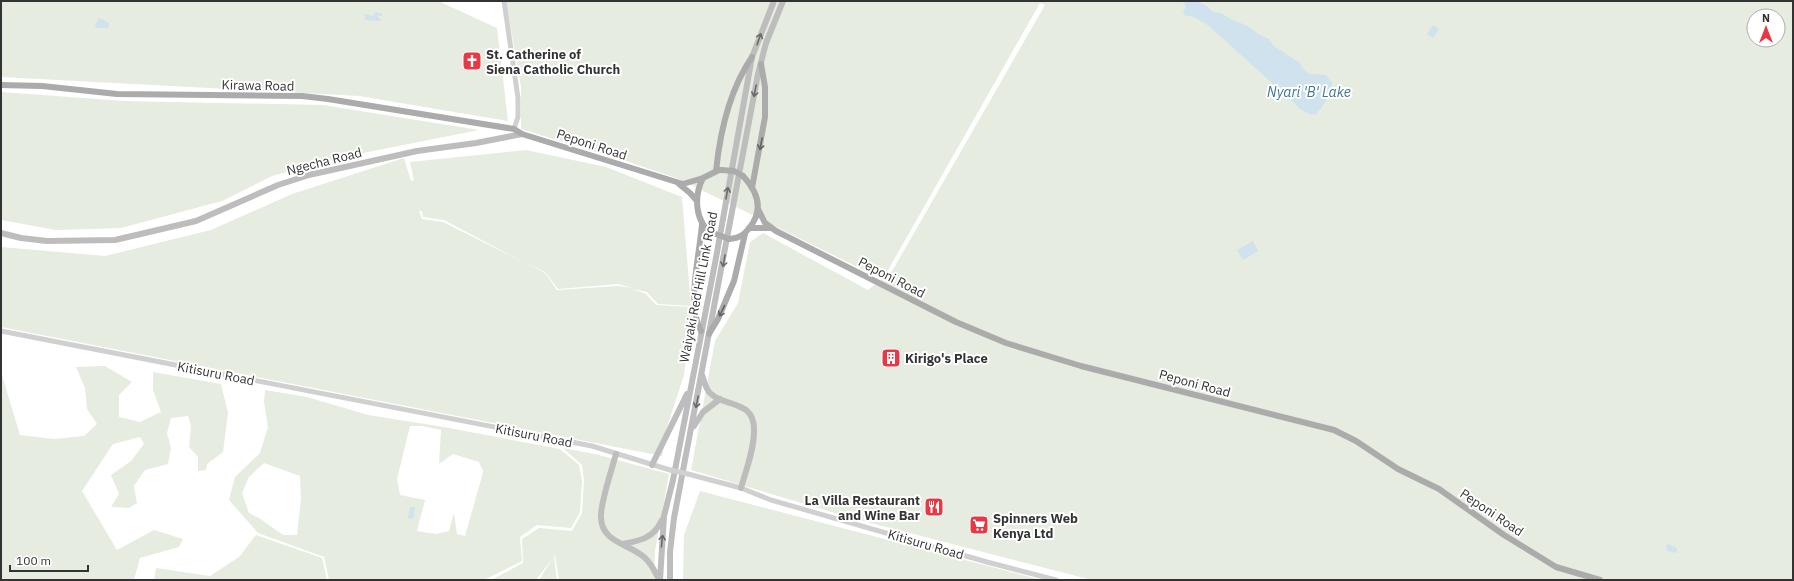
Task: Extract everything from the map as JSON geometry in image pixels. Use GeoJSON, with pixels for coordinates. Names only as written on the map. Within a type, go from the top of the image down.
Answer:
{"type":"FeatureCollection","features":[{"type":"Feature","properties":{"kind":"main road","name":"Waiyaki Red Hill Link Road"},"geometry":{"type":"LineString","coordinates":[[659,580],[664,516],[673,480],[736,150],[752,57],[774,1]]}},
{"type":"Feature","properties":{"kind":"main road","name":"Waiyaki Red Hill Link Road"},"geometry":{"type":"LineString","coordinates":[[670,580],[671,540],[761,64],[769,35],[783,1]]}},
{"type":"Feature","properties":{"kind":"main road"},"geometry":{"type":"LineString","coordinates":[[718,170],[726,115],[741,75],[752,57]]}},
{"type":"Feature","properties":{"kind":"main road"},"geometry":{"type":"LineString","coordinates":[[752,188],[765,117],[765,87],[761,64]]}},
{"type":"Feature","properties":{"kind":"main road","name":"Kirawa Road"},"geometry":{"type":"LineString","coordinates":[[1,85],[42,86],[117,94],[311,97],[514,129]]}},
{"type":"Feature","properties":{"kind":"main road"},"geometry":{"type":"LineString","coordinates":[[514,129],[522,134]]}},
{"type":"Feature","properties":{"kind":"main road","name":"Peponi Road"},"geometry":{"type":"LineString","coordinates":[[522,134],[677,183],[689,183],[703,178]]}},
{"type":"Feature","properties":{"kind":"main road","name":"Ngecha Road"},"geometry":{"type":"LineString","coordinates":[[1,233],[21,238],[47,241],[115,240],[196,221],[278,185],[309,176],[417,151],[476,143],[522,134]]}},
{"type":"Feature","properties":{"kind":"main road"},"geometry":{"type":"LineString","coordinates":[[701,331],[696,317],[694,282],[702,224],[696,201],[698,189],[703,178],[718,170],[734,171],[743,176],[752,188],[756,197],[758,209],[755,218],[745,234],[734,282],[718,319],[709,334]]}},
{"type":"Feature","properties":{"kind":"main road","name":"Peponi Road"},"geometry":{"type":"LineString","coordinates":[[677,183],[690,193],[696,201]]}},
{"type":"Feature","properties":{"kind":"main road","name":"Peponi Road"},"geometry":{"type":"LineString","coordinates":[[758,209],[763,220],[771,229]]}},
{"type":"Feature","properties":{"kind":"main road"},"geometry":{"type":"LineString","coordinates":[[702,224],[713,233],[730,238],[739,237],[745,234]]}},
{"type":"Feature","properties":{"kind":"main road","name":"Peponi Road"},"geometry":{"type":"LineString","coordinates":[[749,228],[764,227],[771,229],[956,322],[1006,343],[1081,366],[1334,430],[1356,441],[1398,469],[1439,489],[1504,535],[1556,567],[1600,580]]}},
{"type":"Feature","properties":{"kind":"main road"},"geometry":{"type":"LineString","coordinates":[[702,375],[708,391],[720,399],[739,405],[746,410],[753,422],[753,443],[741,488]]}},
{"type":"Feature","properties":{"kind":"main road"},"geometry":{"type":"LineString","coordinates":[[652,465],[690,387]]}},
{"type":"Feature","properties":{"kind":"main road"},"geometry":{"type":"LineString","coordinates":[[691,431],[703,412],[720,399]]}},
{"type":"Feature","properties":{"kind":"main road"},"geometry":{"type":"LineString","coordinates":[[616,454],[601,512],[601,522],[608,535],[633,549],[648,561],[659,580]]}},
{"type":"Feature","properties":{"kind":"main road"},"geometry":{"type":"LineString","coordinates":[[622,544],[640,541],[650,536],[660,525],[664,516]]}},
{"type":"Feature","properties":{"kind":"street"},"geometry":{"type":"LineString","coordinates":[[504,1],[518,98],[518,117],[514,129]]}},
{"type":"Feature","properties":{"kind":"street","name":"Kitisuru Road"},"geometry":{"type":"LineString","coordinates":[[1,331],[592,446],[652,465],[741,488],[771,500],[987,562],[1056,580]]}},
{"type":"Feature","properties":{"kind":"shaded area"},"geometry":{"type":"Polygon","coordinates":[[[1,1],[438,1],[497,28],[508,121],[359,96],[1,77],[1,1]]]}},
{"type":"Feature","properties":{"kind":"shaded area"},"geometry":{"type":"Polygon","coordinates":[[[506,1],[1793,1],[1793,580],[1092,580],[855,519],[691,470],[715,341],[738,303],[750,242],[763,233],[868,290],[882,279],[679,179],[521,129],[521,87],[506,1]],[[1040,3],[883,279],[891,273],[1045,5],[1040,3]]]}},
{"type":"Feature","properties":{"kind":"shaded area"},"geometry":{"type":"Polygon","coordinates":[[[1,92],[124,101],[323,105],[479,130],[343,157],[272,176],[222,201],[121,228],[56,230],[1,220],[1,92]]]}},
{"type":"Feature","properties":{"kind":"shaded area"},"geometry":{"type":"Polygon","coordinates":[[[526,150],[606,167],[682,197],[691,306],[658,304],[647,292],[632,289],[646,294],[656,305],[691,307],[692,317],[684,375],[667,427],[662,456],[1,327],[1,247],[105,256],[211,230],[292,194],[404,158],[411,181],[414,180],[410,162],[526,150]],[[419,211],[422,219],[443,222],[523,262],[444,220],[423,217],[422,211],[419,211]],[[526,263],[545,273],[557,290],[618,286],[632,288],[618,284],[558,289],[545,272],[526,263]]]}},
{"type":"Feature","properties":{"kind":"shaded area"},"geometry":{"type":"Polygon","coordinates":[[[105,366],[132,382],[119,395],[119,417],[140,422],[161,412],[153,390],[153,372],[221,384],[228,413],[223,452],[207,464],[206,470],[198,471],[198,457],[189,447],[191,426],[188,416],[171,418],[167,433],[171,448],[168,464],[145,470],[134,486],[137,503],[129,508],[111,507],[119,494],[111,475],[131,461],[144,444],[140,437],[113,444],[82,491],[117,550],[154,530],[183,539],[179,547],[140,558],[134,580],[1,580],[2,375],[20,435],[54,439],[84,436],[97,424],[87,409],[85,388],[76,367],[105,366]]]}},
{"type":"Feature","properties":{"kind":"shaded area"},"geometry":{"type":"Polygon","coordinates":[[[265,390],[307,397],[368,415],[444,427],[560,449],[579,465],[582,481],[580,512],[571,528],[537,525],[520,537],[522,561],[484,580],[329,580],[324,557],[258,533],[229,500],[235,477],[260,453],[268,427],[264,402],[265,390]],[[410,426],[397,479],[400,495],[425,500],[417,531],[436,534],[449,531],[454,513],[457,534],[465,536],[483,471],[479,462],[453,454],[439,464],[441,430],[422,426],[410,426]],[[264,463],[249,477],[242,493],[249,513],[259,518],[283,535],[297,535],[301,499],[300,476],[264,463]]]}},
{"type":"Feature","properties":{"kind":"shaded area"},"geometry":{"type":"Polygon","coordinates":[[[563,448],[599,455],[669,474],[655,551],[654,580],[559,580],[555,555],[536,580],[491,580],[523,563],[522,539],[539,528],[572,531],[582,513],[584,481],[582,465],[563,448]]]}},
{"type":"Feature","properties":{"kind":"shaded area"},"geometry":{"type":"Polygon","coordinates":[[[700,491],[1042,580],[683,580],[684,535],[700,491]]]}},
{"type":"Feature","properties":{"kind":"shaded area"},"geometry":{"type":"Polygon","coordinates":[[[256,535],[322,558],[327,580],[154,580],[156,568],[210,576],[239,557],[256,535]]]}},
{"type":"Feature","properties":{"kind":"shaded area"},"geometry":{"type":"Polygon","coordinates":[[[554,556],[557,580],[539,580],[554,556]]]}},
{"type":"Feature","properties":{"kind":"water","name":"Nyari 'B' Lake"},"geometry":{"type":"Polygon","coordinates":[[[1181,1],[1195,1],[1202,3],[1213,12],[1221,13],[1230,19],[1248,26],[1258,34],[1269,39],[1274,46],[1300,63],[1304,70],[1310,74],[1326,75],[1332,83],[1328,96],[1321,108],[1315,115],[1309,114],[1300,109],[1287,95],[1209,26],[1194,17],[1184,15],[1183,13],[1186,5],[1181,1]]]}},
{"type":"Feature","properties":{"kind":"water"},"geometry":{"type":"Polygon","coordinates":[[[375,12],[382,14],[382,16],[377,15],[381,21],[365,20],[365,14],[373,16],[375,12]]]}},
{"type":"Feature","properties":{"kind":"water"},"geometry":{"type":"Polygon","coordinates":[[[99,18],[109,23],[108,28],[96,28],[95,25],[99,18]]]}},
{"type":"Feature","properties":{"kind":"water"},"geometry":{"type":"Polygon","coordinates":[[[1433,25],[1439,29],[1433,38],[1427,34],[1433,25]]]}},
{"type":"Feature","properties":{"kind":"water"},"geometry":{"type":"Polygon","coordinates":[[[1253,241],[1258,251],[1243,260],[1237,250],[1253,241]]]}},
{"type":"Feature","properties":{"kind":"water"},"geometry":{"type":"Polygon","coordinates":[[[410,507],[415,507],[413,519],[408,518],[410,507]]]}},
{"type":"Feature","properties":{"kind":"water"},"geometry":{"type":"Polygon","coordinates":[[[1668,544],[1677,548],[1676,553],[1667,551],[1666,546],[1668,544]]]}},
{"type":"Feature","properties":{"kind":"place","name":"St. Catherine of Siena Catholic Church"},"geometry":{"type":"Point","coordinates":[472,61]}},
{"type":"Feature","properties":{"kind":"place","name":"Kirigo's Place"},"geometry":{"type":"Point","coordinates":[891,358]}},
{"type":"Feature","properties":{"kind":"place","name":"La Villa Restaurant and Wine Bar"},"geometry":{"type":"Point","coordinates":[934,507]}},
{"type":"Feature","properties":{"kind":"place","name":"Spinners Web Kenya Ltd"},"geometry":{"type":"Point","coordinates":[979,525]}}]}
